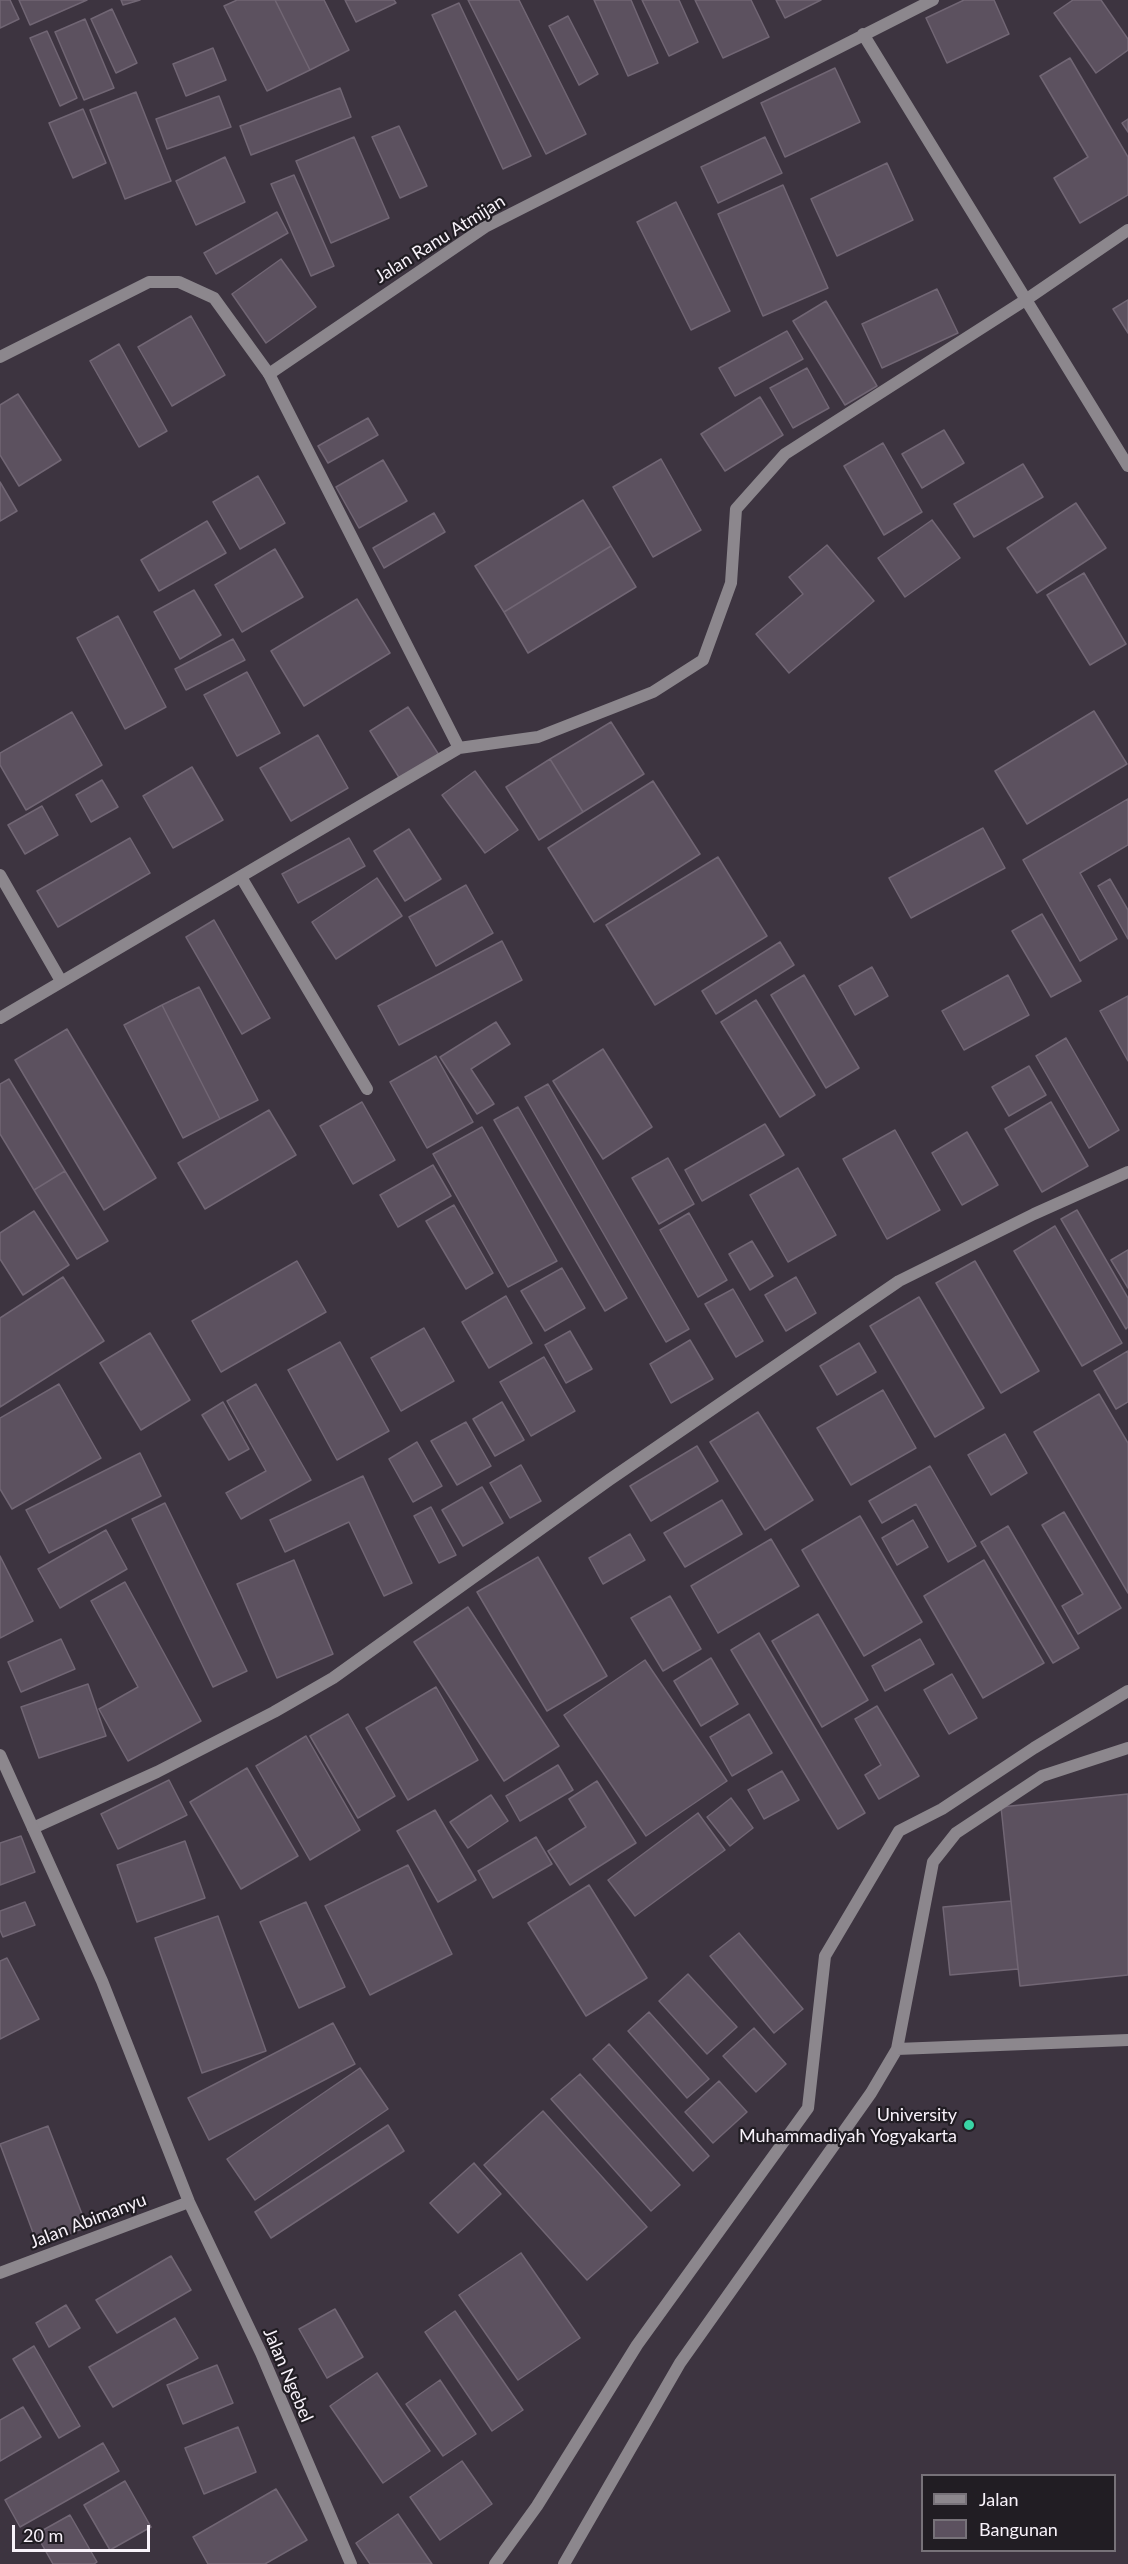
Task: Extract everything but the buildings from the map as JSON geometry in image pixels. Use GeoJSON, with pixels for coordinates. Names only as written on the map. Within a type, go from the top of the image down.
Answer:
{"type":"FeatureCollection","features":[{"type":"Feature","properties":{"kind":"street","name":"Jalan Ranu Atmijan"},"geometry":{"type":"LineString","coordinates":[[269,374],[485,227],[933,0]]}},
{"type":"Feature","properties":{"kind":"street"},"geometry":{"type":"LineString","coordinates":[[863,34],[1128,466]]}},
{"type":"Feature","properties":{"kind":"street"},"geometry":{"type":"LineString","coordinates":[[0,1018],[459,748],[538,737],[653,692],[703,660],[731,583],[736,509],[785,454],[1027,299],[1128,230]]}},
{"type":"Feature","properties":{"kind":"street"},"geometry":{"type":"LineString","coordinates":[[0,357],[149,282],[179,282],[214,298],[269,374],[459,748]]}},
{"type":"Feature","properties":{"kind":"street"},"geometry":{"type":"LineString","coordinates":[[0,875],[62,981]]}},
{"type":"Feature","properties":{"kind":"street"},"geometry":{"type":"LineString","coordinates":[[241,876],[368,1089]]}},
{"type":"Feature","properties":{"kind":"street"},"geometry":{"type":"LineString","coordinates":[[33,1828],[157,1772],[274,1712],[333,1678],[609,1480],[899,1281],[1034,1214],[1128,1172]]}},
{"type":"Feature","properties":{"kind":"street"},"geometry":{"type":"LineString","coordinates":[[495,2564],[537,2506],[637,2345],[808,2108],[825,1956],[898,1831],[942,1809],[1034,1748],[1128,1691]]}},
{"type":"Feature","properties":{"kind":"street"},"geometry":{"type":"LineString","coordinates":[[564,2564],[680,2363],[871,2093],[897,2049],[932,1865],[956,1833],[1042,1776],[1128,1748]]}},
{"type":"Feature","properties":{"kind":"street","name":"Jalan Ngebel"},"geometry":{"type":"LineString","coordinates":[[0,1755],[102,1981],[189,2202],[261,2353],[351,2564]]}},
{"type":"Feature","properties":{"kind":"street"},"geometry":{"type":"LineString","coordinates":[[897,2049],[1128,2040]]}},
{"type":"Feature","properties":{"kind":"street","name":"Jalan Abimanyu"},"geometry":{"type":"LineString","coordinates":[[0,2273],[189,2202]]}},
{"type":"Feature","properties":{"kind":"place","name":"University Muhammadiyah Yogyakarta"},"geometry":{"type":"Point","coordinates":[969,2125]}}]}
